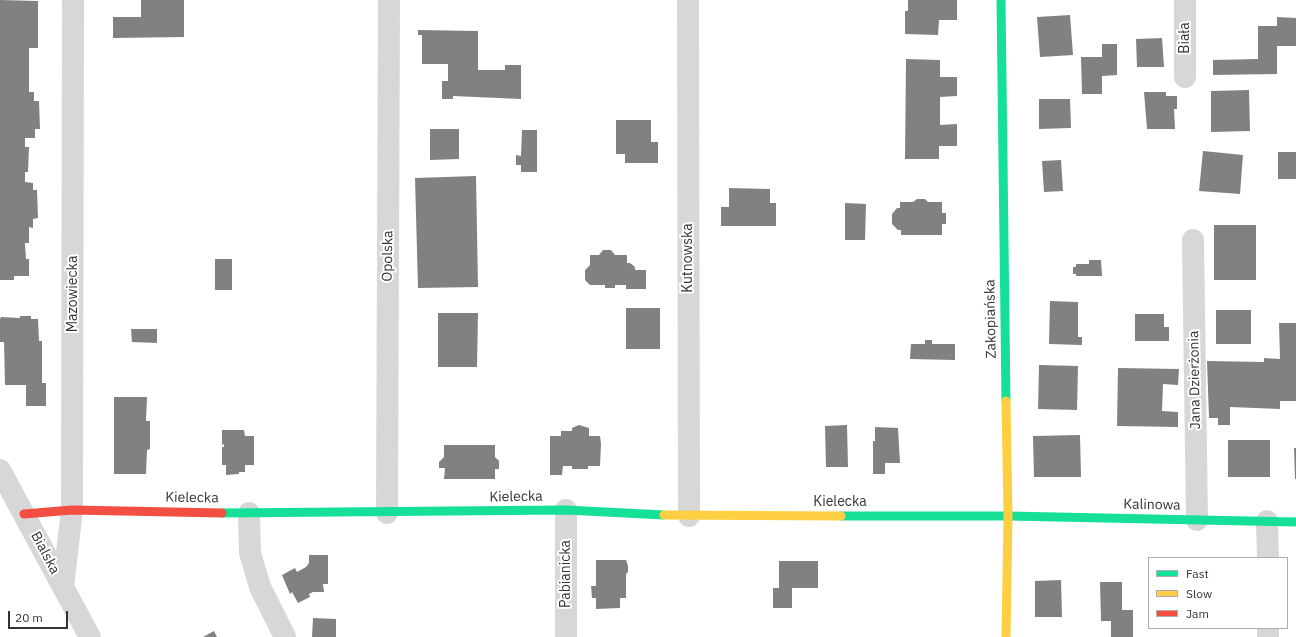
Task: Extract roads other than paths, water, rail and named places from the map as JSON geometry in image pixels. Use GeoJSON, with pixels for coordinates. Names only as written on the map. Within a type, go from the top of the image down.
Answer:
{"type":"FeatureCollection","features":[{"type":"Feature","properties":{"kind":"street","name":"Mazowiecka"},"geometry":{"type":"LineString","coordinates":[[63,587],[72,510],[73,0]]}},
{"type":"Feature","properties":{"kind":"street","name":"Opolska"},"geometry":{"type":"LineString","coordinates":[[387,513],[389,0]]}},
{"type":"Feature","properties":{"kind":"street","name":"Kutnowska"},"geometry":{"type":"LineString","coordinates":[[688,0],[689,516]]}},
{"type":"Feature","properties":{"kind":"street","name":"Zakopiańska"},"geometry":{"type":"LineString","coordinates":[[1002,0],[1008,516],[1006,637]]}},
{"type":"Feature","properties":{"kind":"street","name":"Biała"},"geometry":{"type":"LineString","coordinates":[[1185,0],[1185,77]]}},
{"type":"Feature","properties":{"kind":"street","name":"Jana Dzierżonia"},"geometry":{"type":"LineString","coordinates":[[1193,240],[1197,520]]}},
{"type":"Feature","properties":{"kind":"street","name":"Bialska"},"geometry":{"type":"LineString","coordinates":[[0,470],[89,637]]}},
{"type":"Feature","properties":{"kind":"street","name":"Kielecka"},"geometry":{"type":"LineString","coordinates":[[24,514],[72,510],[249,513],[387,513],[566,510],[689,516],[1008,516]]}},
{"type":"Feature","properties":{"kind":"street","name":"Pabianicka"},"geometry":{"type":"LineString","coordinates":[[566,510],[566,637]]}},
{"type":"Feature","properties":{"kind":"street"},"geometry":{"type":"LineString","coordinates":[[249,513],[250,554],[260,586],[285,637]]}},
{"type":"Feature","properties":{"kind":"street","name":"Kalinowa"},"geometry":{"type":"LineString","coordinates":[[1008,516],[1296,522]]}},
{"type":"Feature","properties":{"kind":"street"},"geometry":{"type":"LineString","coordinates":[[1267,521],[1268,557]]}}]}
